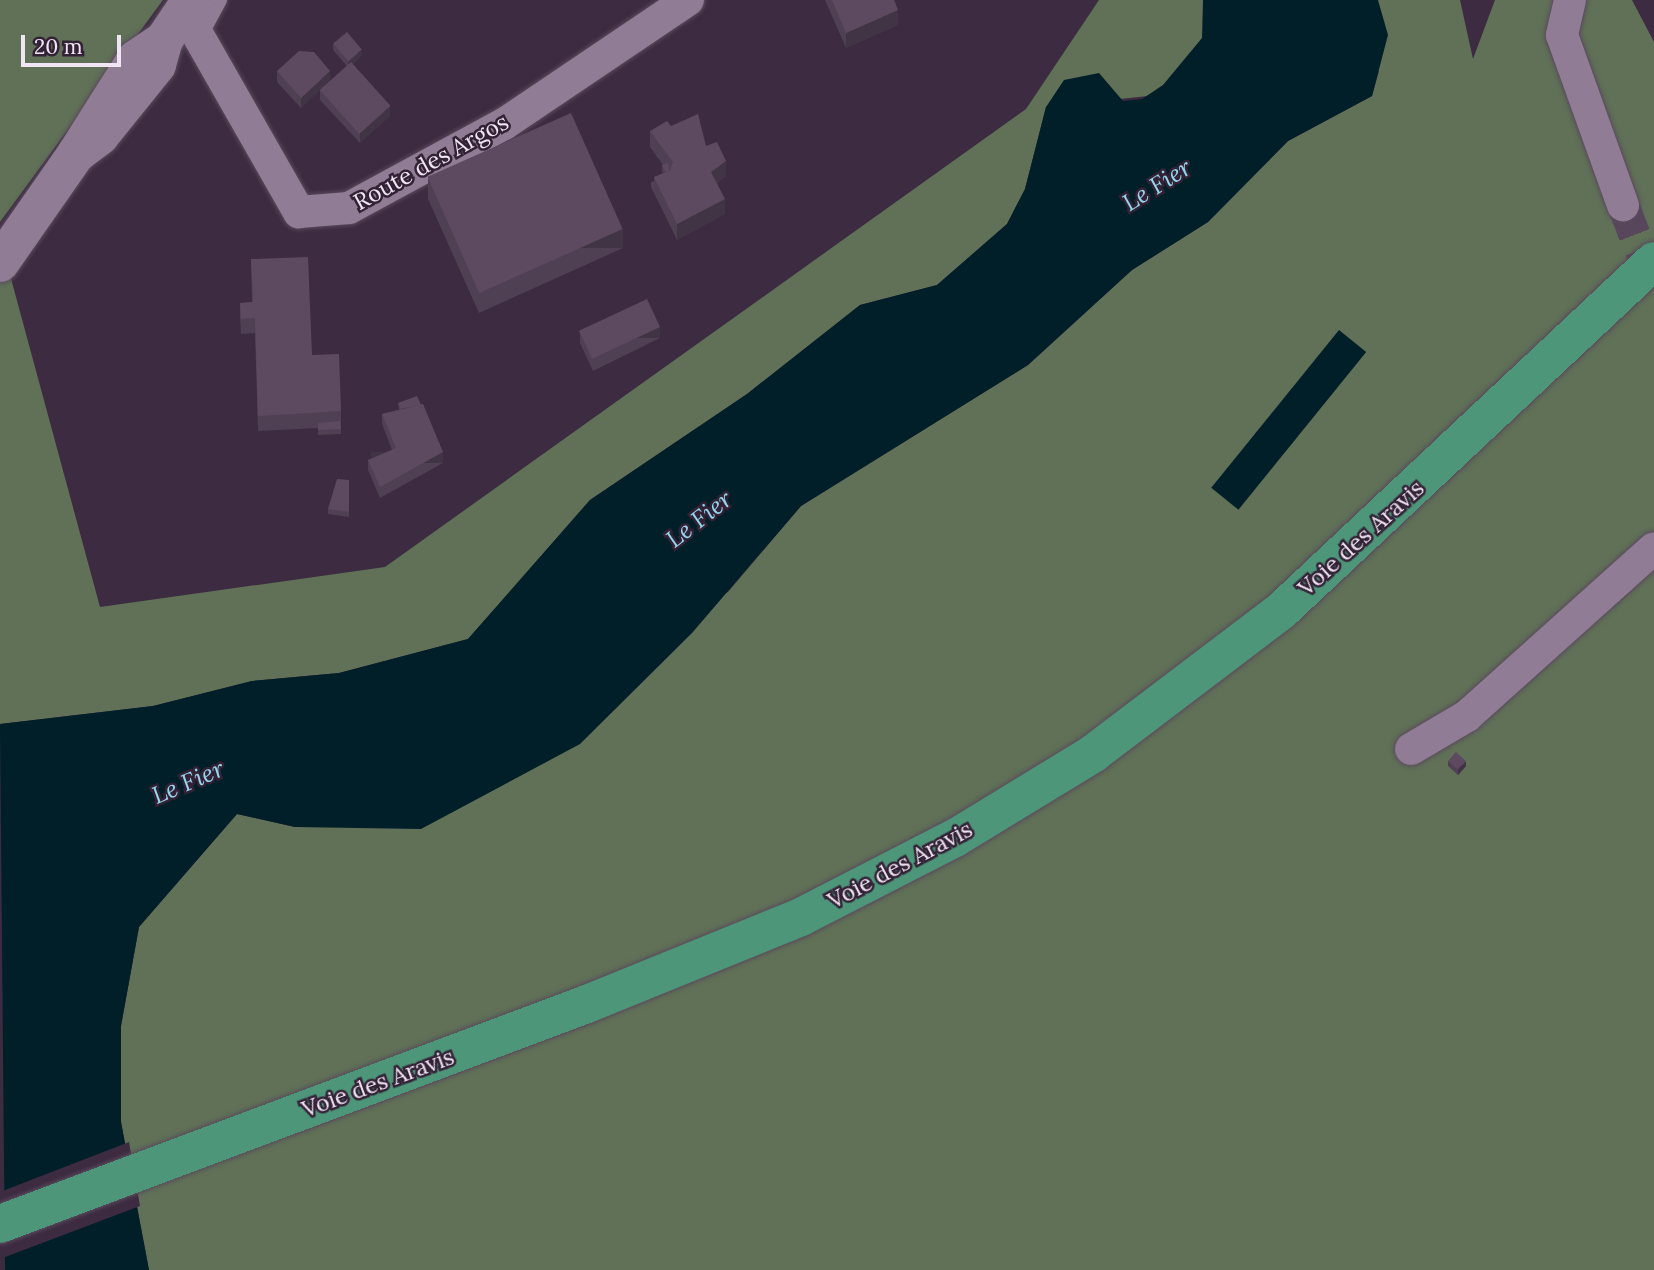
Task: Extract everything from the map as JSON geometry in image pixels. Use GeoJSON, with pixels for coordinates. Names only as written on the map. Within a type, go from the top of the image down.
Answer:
{"type":"FeatureCollection","features":[{"type":"Feature","properties":{"kind":"highway","name":"Voie des Aravis"},"geometry":{"type":"LineString","coordinates":[[0,1224],[265,1124],[461,1054],[801,917],[1018,801],[1147,716],[1281,611],[1654,261]]}},
{"type":"Feature","properties":{"kind":"street"},"geometry":{"type":"LineString","coordinates":[[0,263],[76,154],[136,59],[175,44],[193,0]]}},
{"type":"Feature","properties":{"kind":"street","name":"Route des Argos"},"geometry":{"type":"LineString","coordinates":[[175,44],[299,212],[349,208],[504,124],[688,0]]}},
{"type":"Feature","properties":{"kind":"street"},"geometry":{"type":"LineString","coordinates":[[1570,0],[1564,46],[1623,205]]}},
{"type":"Feature","properties":{"kind":"street"},"geometry":{"type":"LineString","coordinates":[[1411,749],[1467,716],[1654,548]]}},
{"type":"Feature","properties":{"kind":"lane"},"geometry":{"type":"LineString","coordinates":[[175,44],[219,0]]}},
{"type":"Feature","properties":{"kind":"green space"},"geometry":{"type":"Polygon","coordinates":[[[0,0],[163,0],[0,222],[0,0]]]}},
{"type":"Feature","properties":{"kind":"green space"},"geometry":{"type":"Polygon","coordinates":[[[1099,0],[1460,0],[1473,59],[1495,0],[1632,0],[1654,42],[1654,1270],[149,1270],[121,1122],[121,1026],[139,927],[237,814],[295,827],[728,592],[801,506],[1028,365],[1132,270],[1208,222],[1288,141],[1372,96],[1379,71],[1046,107],[1025,189],[1007,224],[937,285],[860,305],[747,394],[590,500],[468,639],[339,673],[252,681],[153,706],[0,724],[0,238],[100,607],[385,567],[1026,109],[1099,0]]]}},
{"type":"Feature","properties":{"kind":"water","name":"Le Fier"},"geometry":{"type":"Polygon","coordinates":[[[1203,0],[1378,0],[1388,35],[1372,96],[1288,141],[1208,222],[1132,270],[1028,365],[801,506],[692,633],[580,744],[421,829],[295,827],[237,814],[139,927],[121,1026],[121,1122],[149,1270],[5,1270],[0,724],[153,706],[252,681],[339,673],[468,639],[590,500],[747,394],[860,305],[937,285],[1007,224],[1025,189],[1046,107],[1064,80],[1099,73],[1123,101],[1142,99],[1163,85],[1202,38],[1203,0]]]}},
{"type":"Feature","properties":{"kind":"water"},"geometry":{"type":"Polygon","coordinates":[[[1339,330],[1366,352],[1238,510],[1211,488],[1339,330]]]}},
{"type":"Feature","properties":{"kind":"pier"},"geometry":{"type":"Polygon","coordinates":[[[129,1142],[140,1206],[0,1259],[0,1192],[129,1142]]]}},
{"type":"Feature","properties":{"kind":"building"},"geometry":{"type":"Polygon","coordinates":[[[832,0],[894,0],[898,10],[846,33],[832,0]]]}},
{"type":"Feature","properties":{"kind":"building"},"geometry":{"type":"Polygon","coordinates":[[[347,32],[362,50],[348,61],[333,44],[347,32]]]}},
{"type":"Feature","properties":{"kind":"building"},"geometry":{"type":"Polygon","coordinates":[[[299,51],[314,52],[330,71],[301,98],[277,71],[299,51]]]}},
{"type":"Feature","properties":{"kind":"building"},"geometry":{"type":"Polygon","coordinates":[[[351,62],[390,106],[359,134],[320,90],[351,62]]]}},
{"type":"Feature","properties":{"kind":"building"},"geometry":{"type":"Polygon","coordinates":[[[571,113],[623,229],[479,293],[428,177],[571,113]]]}},
{"type":"Feature","properties":{"kind":"building"},"geometry":{"type":"Polygon","coordinates":[[[698,114],[706,146],[717,142],[726,161],[711,172],[725,199],[677,224],[654,177],[670,171],[673,162],[650,131],[667,121],[671,126],[698,114]]]}},
{"type":"Feature","properties":{"kind":"building"},"geometry":{"type":"Polygon","coordinates":[[[668,163],[669,171],[666,172],[662,165],[668,163]]]}},
{"type":"Feature","properties":{"kind":"building"},"geometry":{"type":"Polygon","coordinates":[[[308,257],[312,355],[339,354],[341,411],[258,416],[255,318],[241,319],[240,303],[253,302],[251,259],[308,257]]]}},
{"type":"Feature","properties":{"kind":"building"},"geometry":{"type":"Polygon","coordinates":[[[647,299],[660,327],[592,359],[579,331],[647,299]]]}},
{"type":"Feature","properties":{"kind":"building"},"geometry":{"type":"Polygon","coordinates":[[[417,396],[421,405],[401,409],[398,403],[417,396]]]}},
{"type":"Feature","properties":{"kind":"building"},"geometry":{"type":"Polygon","coordinates":[[[423,404],[443,452],[380,487],[368,460],[396,448],[382,414],[423,404]]]}},
{"type":"Feature","properties":{"kind":"building"},"geometry":{"type":"Polygon","coordinates":[[[340,421],[341,429],[318,430],[318,423],[340,421]]]}},
{"type":"Feature","properties":{"kind":"building"},"geometry":{"type":"Polygon","coordinates":[[[337,479],[349,480],[349,512],[328,509],[337,479]]]}},
{"type":"Feature","properties":{"kind":"building"},"geometry":{"type":"Polygon","coordinates":[[[1456,752],[1466,761],[1458,770],[1448,761],[1456,752]]]}},
{"type":"Feature","properties":{"kind":"tunnel"},"geometry":{"type":"LineString","coordinates":[[1623,205],[1654,284]]}}]}
